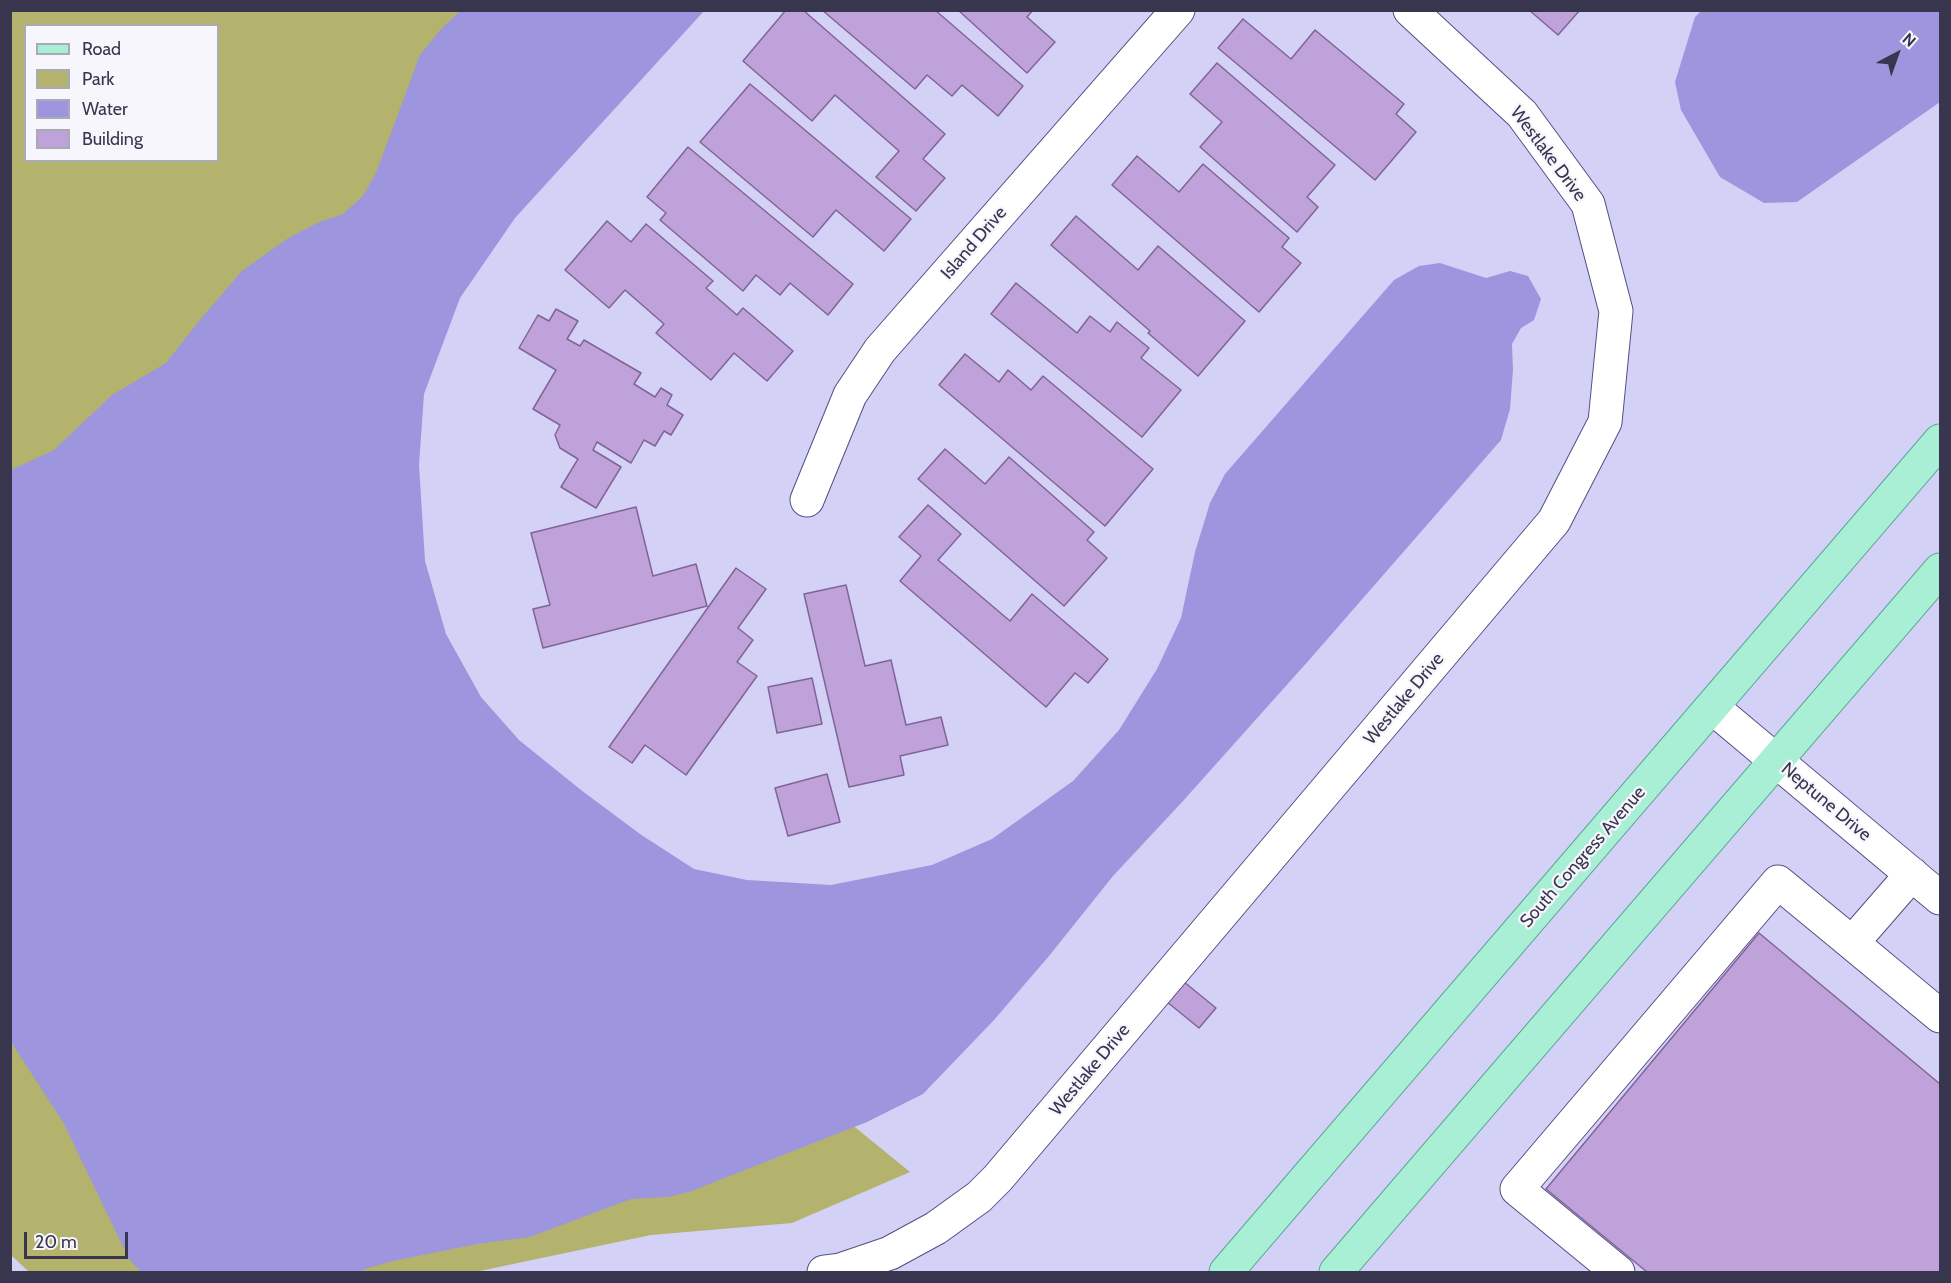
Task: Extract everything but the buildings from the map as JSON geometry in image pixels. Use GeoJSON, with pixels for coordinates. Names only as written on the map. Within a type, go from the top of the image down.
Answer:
{"type":"FeatureCollection","features":[{"type":"Feature","properties":{"kind":"main road","name":"South Congress Avenue"},"geometry":{"type":"LineString","coordinates":[[1226,1272],[1941,441]]}},
{"type":"Feature","properties":{"kind":"main road"},"geometry":{"type":"LineString","coordinates":[[1336,1272],[1941,570]]}},
{"type":"Feature","properties":{"kind":"street","name":"Island Drive"},"geometry":{"type":"LineString","coordinates":[[807,500],[850,395],[880,350],[1178,10]]}},
{"type":"Feature","properties":{"kind":"street","name":"Westlake Drive"},"geometry":{"type":"LineString","coordinates":[[824,1272],[840,1270],[890,1252],[927,1233],[979,1197],[998,1178],[1554,521],[1605,422],[1616,311],[1588,204],[1522,114],[1410,10]]}},
{"type":"Feature","properties":{"kind":"street","name":"Neptune Drive"},"geometry":{"type":"LineString","coordinates":[[1712,707],[1941,898]]}},
{"type":"Feature","properties":{"kind":"street"},"geometry":{"type":"LineString","coordinates":[[1852,943],[1912,874]]}},
{"type":"Feature","properties":{"kind":"street"},"geometry":{"type":"LineString","coordinates":[[1618,1272],[1517,1189],[1778,882],[1941,1016]]}},
{"type":"Feature","properties":{"kind":"green space"},"geometry":{"type":"Polygon","coordinates":[[[10,11],[653,11],[254,462],[336,704],[910,1172],[792,1223],[651,1235],[475,1272],[29,1272],[11,1255],[10,11]]]}},
{"type":"Feature","properties":{"kind":"water"},"geometry":{"type":"Polygon","coordinates":[[[460,11],[704,11],[515,218],[460,298],[424,394],[419,465],[425,561],[446,634],[481,697],[519,740],[640,834],[694,869],[747,880],[831,885],[932,865],[992,839],[1073,781],[1119,730],[1157,669],[1181,618],[1195,552],[1210,503],[1225,474],[1394,280],[1419,266],[1440,263],[1486,278],[1510,271],[1528,276],[1541,299],[1534,320],[1521,328],[1512,344],[1510,409],[1501,440],[1310,659],[1113,876],[994,1020],[923,1094],[867,1122],[689,1192],[668,1197],[631,1199],[530,1237],[477,1244],[393,1261],[359,1272],[141,1272],[129,1259],[63,1122],[11,1042],[11,470],[54,450],[112,395],[166,363],[242,271],[287,239],[317,223],[343,214],[363,196],[376,173],[420,55],[441,29],[460,11]]]}},
{"type":"Feature","properties":{"kind":"water"},"geometry":{"type":"Polygon","coordinates":[[[1701,11],[1940,11],[1940,102],[1797,202],[1764,203],[1720,177],[1681,110],[1675,82],[1695,17],[1701,11]]]}}]}
